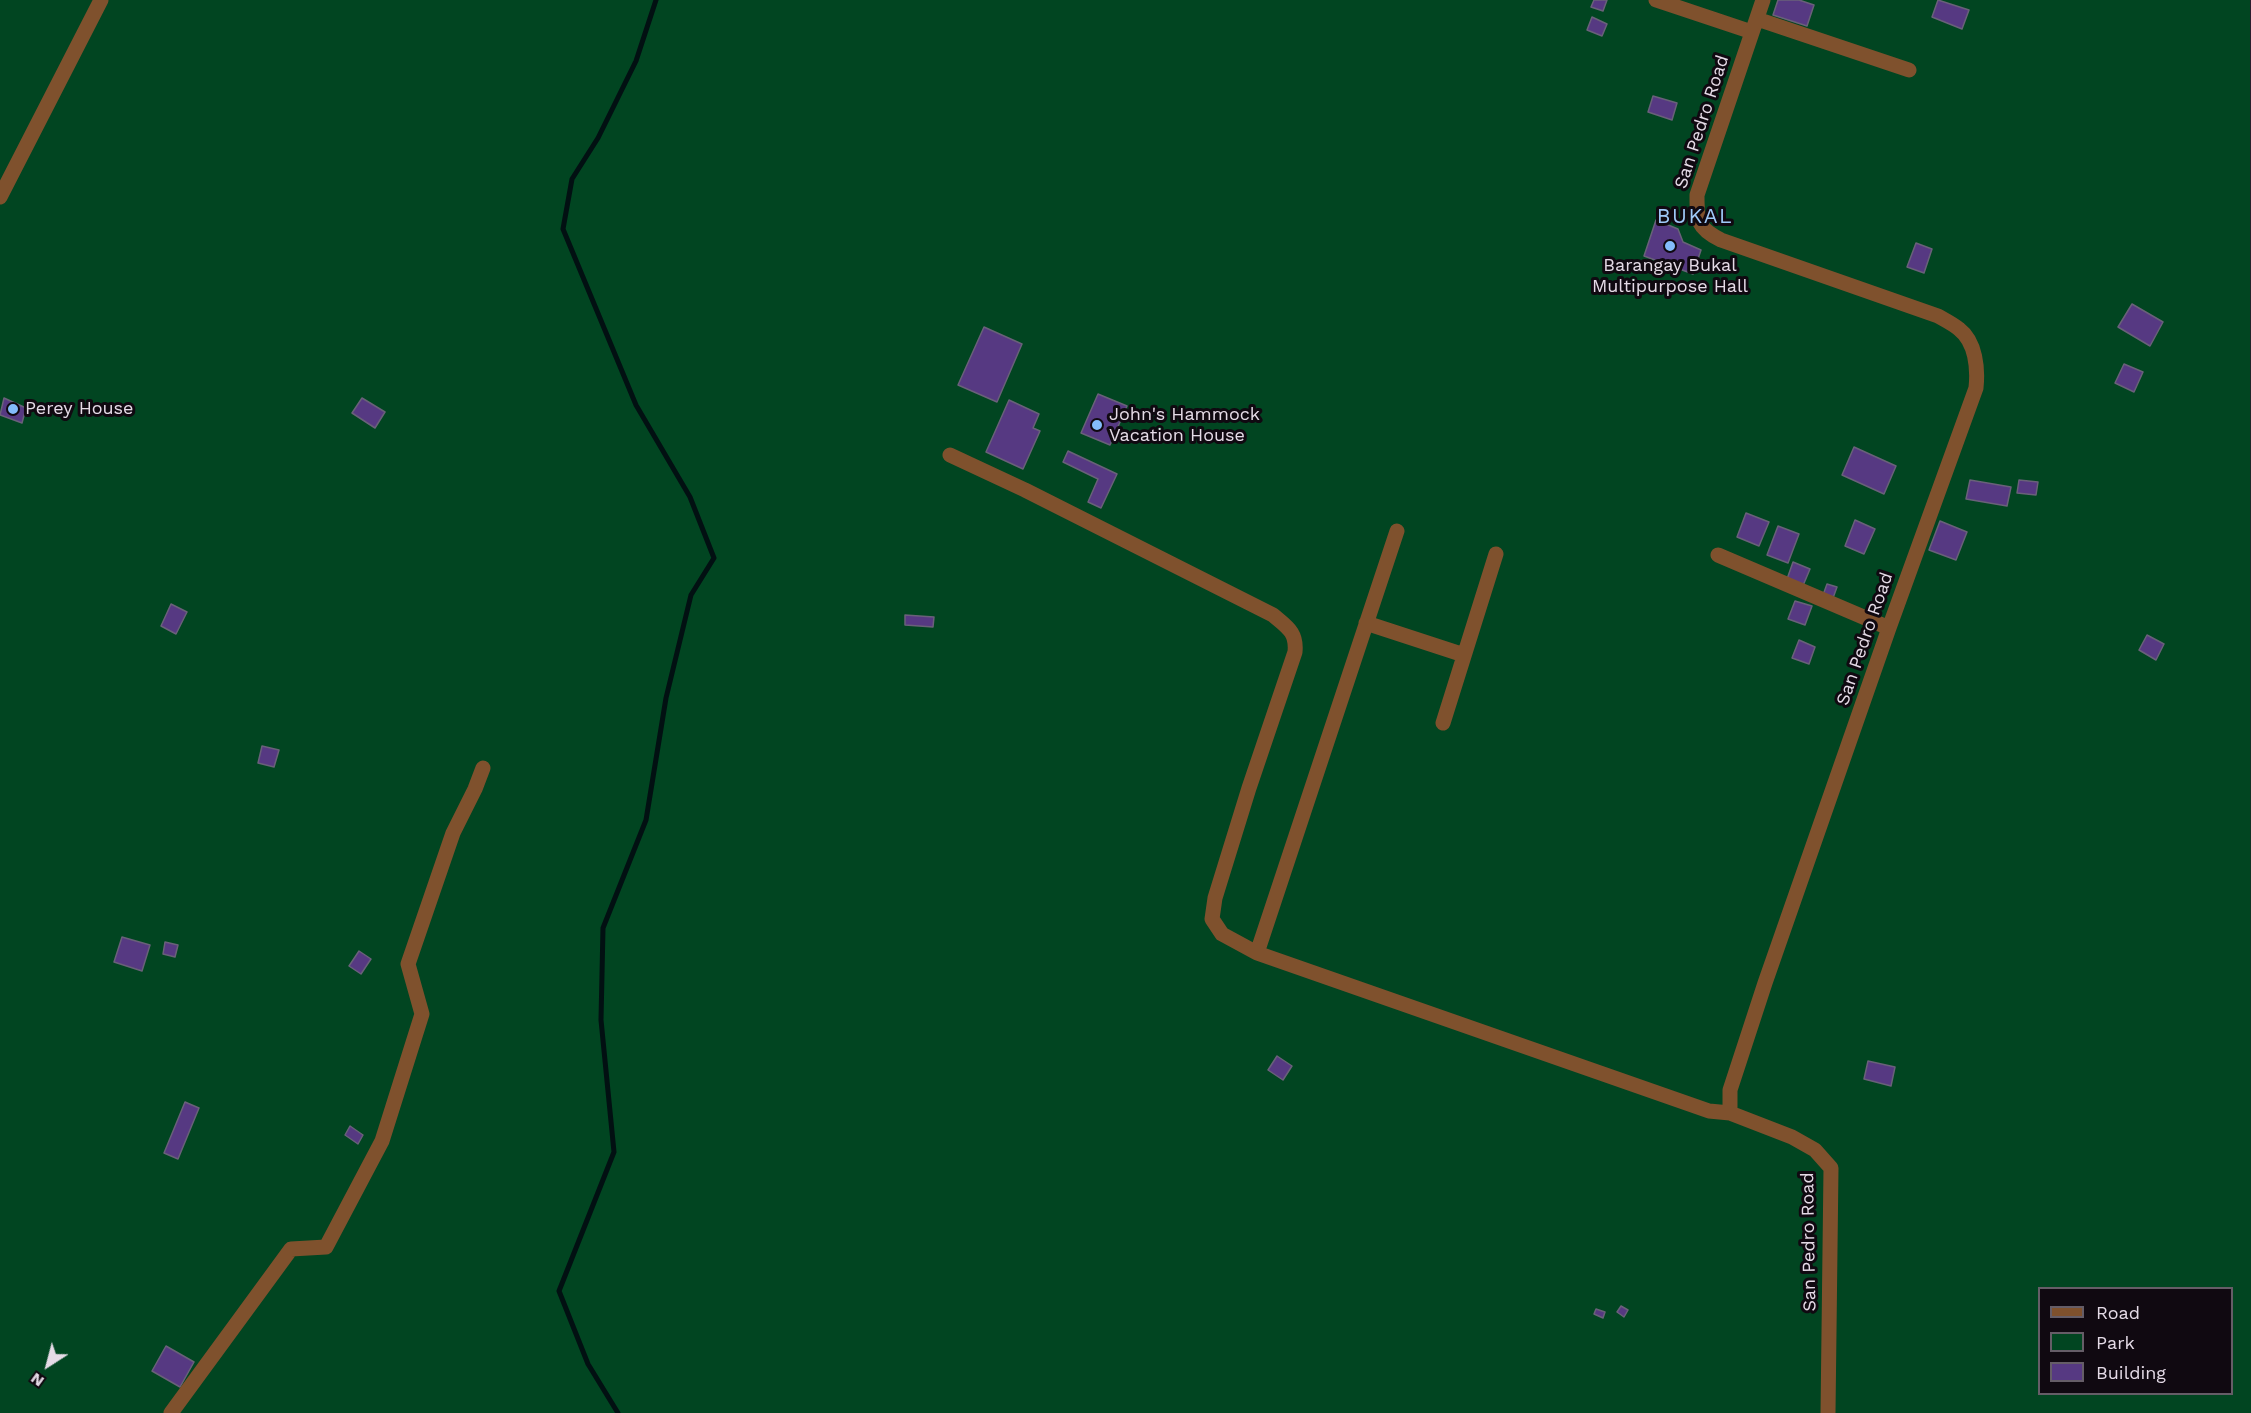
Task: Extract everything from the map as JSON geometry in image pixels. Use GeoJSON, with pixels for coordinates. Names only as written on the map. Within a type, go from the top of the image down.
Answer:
{"type":"FeatureCollection","features":[{"type":"Feature","properties":{"kind":"street"},"geometry":{"type":"LineString","coordinates":[[0,197],[101,0]]}},
{"type":"Feature","properties":{"kind":"street"},"geometry":{"type":"LineString","coordinates":[[1656,0],[1909,70]]}},
{"type":"Feature","properties":{"kind":"street","name":"San Pedro Road"},"geometry":{"type":"LineString","coordinates":[[1764,0],[1697,195],[1697,219],[1704,232],[1938,316],[1960,330],[1971,345],[1978,372],[1976,388],[1889,628],[1730,1090],[1730,1113],[1792,1137],[1815,1150],[1831,1168],[1828,1413]]}},
{"type":"Feature","properties":{"kind":"street"},"geometry":{"type":"LineString","coordinates":[[950,455],[1025,490],[1273,615],[1289,628],[1296,641],[1295,652],[1215,898],[1212,919],[1222,934],[1257,953],[1709,1111],[1730,1113]]}},
{"type":"Feature","properties":{"kind":"street"},"geometry":{"type":"LineString","coordinates":[[1257,953],[1397,531]]}},
{"type":"Feature","properties":{"kind":"street"},"geometry":{"type":"LineString","coordinates":[[1443,723],[1496,554]]}},
{"type":"Feature","properties":{"kind":"street"},"geometry":{"type":"LineString","coordinates":[[1718,555],[1889,628]]}},
{"type":"Feature","properties":{"kind":"street"},"geometry":{"type":"LineString","coordinates":[[1366,623],[1464,655]]}},
{"type":"Feature","properties":{"kind":"street"},"geometry":{"type":"LineString","coordinates":[[171,1413],[291,1249],[326,1247],[382,1141],[422,1014],[408,964],[453,833],[483,768]]}},
{"type":"Feature","properties":{"kind":"green space"},"geometry":{"type":"Polygon","coordinates":[[[0,0],[2250,0],[2251,1413],[0,1413],[0,0]]]}},
{"type":"Feature","properties":{"kind":"building"},"geometry":{"type":"Polygon","coordinates":[[[1594,0],[1607,0],[1603,11],[1591,7],[1594,0]]]}},
{"type":"Feature","properties":{"kind":"building"},"geometry":{"type":"Polygon","coordinates":[[[1778,0],[1799,0],[1814,5],[1807,26],[1773,15],[1778,0]]]}},
{"type":"Feature","properties":{"kind":"building"},"geometry":{"type":"Polygon","coordinates":[[[1938,0],[1969,10],[1962,29],[1932,17],[1938,0]]]}},
{"type":"Feature","properties":{"kind":"building"},"geometry":{"type":"Polygon","coordinates":[[[1592,17],[1607,24],[1602,36],[1587,30],[1592,17]]]}},
{"type":"Feature","properties":{"kind":"building"},"geometry":{"type":"Polygon","coordinates":[[[1653,96],[1677,103],[1672,120],[1648,112],[1653,96]]]}},
{"type":"Feature","properties":{"kind":"building","name":"Barangay Bukal Multipurpose Hall"},"geometry":{"type":"Polygon","coordinates":[[[1656,220],[1678,229],[1683,242],[1701,250],[1693,274],[1644,256],[1656,220]]]}},
{"type":"Feature","properties":{"kind":"building"},"geometry":{"type":"Polygon","coordinates":[[[1916,243],[1932,249],[1924,273],[1907,267],[1916,243]]]}},
{"type":"Feature","properties":{"kind":"building"},"geometry":{"type":"Polygon","coordinates":[[[2132,304],[2163,322],[2150,346],[2118,327],[2132,304]]]}},
{"type":"Feature","properties":{"kind":"building"},"geometry":{"type":"Polygon","coordinates":[[[984,327],[1022,344],[997,402],[958,385],[984,327]]]}},
{"type":"Feature","properties":{"kind":"building"},"geometry":{"type":"Polygon","coordinates":[[[2124,364],[2143,372],[2134,392],[2115,383],[2124,364]]]}},
{"type":"Feature","properties":{"kind":"building"},"geometry":{"type":"Polygon","coordinates":[[[1098,394],[1127,406],[1110,445],[1081,433],[1098,394]]]}},
{"type":"Feature","properties":{"kind":"building","name":"Perey House"},"geometry":{"type":"Polygon","coordinates":[[[4,398],[26,408],[22,423],[0,415],[4,398]]]}},
{"type":"Feature","properties":{"kind":"building"},"geometry":{"type":"Polygon","coordinates":[[[362,398],[385,412],[375,428],[352,413],[362,398]]]}},
{"type":"Feature","properties":{"kind":"building"},"geometry":{"type":"Polygon","coordinates":[[[1009,400],[1039,414],[1033,428],[1040,431],[1023,469],[986,452],[1009,400]]]}},
{"type":"Feature","properties":{"kind":"building"},"geometry":{"type":"Polygon","coordinates":[[[1854,447],[1896,466],[1884,494],[1842,475],[1854,447]]]}},
{"type":"Feature","properties":{"kind":"building"},"geometry":{"type":"Polygon","coordinates":[[[1068,451],[1117,474],[1101,508],[1088,502],[1098,479],[1063,462],[1068,451]]]}},
{"type":"Feature","properties":{"kind":"building"},"geometry":{"type":"Polygon","coordinates":[[[1970,480],[2011,487],[2007,506],[1966,499],[1970,480]]]}},
{"type":"Feature","properties":{"kind":"building"},"geometry":{"type":"Polygon","coordinates":[[[2019,480],[2038,482],[2036,495],[2017,493],[2019,480]]]}},
{"type":"Feature","properties":{"kind":"building"},"geometry":{"type":"Polygon","coordinates":[[[1746,513],[1769,522],[1759,546],[1737,537],[1746,513]]]}},
{"type":"Feature","properties":{"kind":"building"},"geometry":{"type":"Polygon","coordinates":[[[1855,520],[1875,529],[1864,554],[1845,546],[1855,520]]]}},
{"type":"Feature","properties":{"kind":"building"},"geometry":{"type":"Polygon","coordinates":[[[1940,521],[1967,532],[1956,560],[1929,550],[1940,521]]]}},
{"type":"Feature","properties":{"kind":"building"},"geometry":{"type":"Polygon","coordinates":[[[1778,526],[1799,534],[1788,563],[1767,555],[1778,526]]]}},
{"type":"Feature","properties":{"kind":"building"},"geometry":{"type":"Polygon","coordinates":[[[1793,562],[1810,569],[1802,588],[1786,582],[1793,562]]]}},
{"type":"Feature","properties":{"kind":"building"},"geometry":{"type":"Polygon","coordinates":[[[1827,584],[1837,587],[1833,598],[1823,595],[1827,584]]]}},
{"type":"Feature","properties":{"kind":"building"},"geometry":{"type":"Polygon","coordinates":[[[1795,601],[1812,606],[1805,625],[1788,619],[1795,601]]]}},
{"type":"Feature","properties":{"kind":"building"},"geometry":{"type":"Polygon","coordinates":[[[171,604],[187,612],[176,634],[161,626],[171,604]]]}},
{"type":"Feature","properties":{"kind":"building"},"geometry":{"type":"Polygon","coordinates":[[[905,615],[934,617],[933,627],[905,625],[905,615]]]}},
{"type":"Feature","properties":{"kind":"building"},"geometry":{"type":"Polygon","coordinates":[[[2147,635],[2164,644],[2156,660],[2139,650],[2147,635]]]}},
{"type":"Feature","properties":{"kind":"building"},"geometry":{"type":"Polygon","coordinates":[[[1799,640],[1815,647],[1809,664],[1792,658],[1799,640]]]}},
{"type":"Feature","properties":{"kind":"building"},"geometry":{"type":"Polygon","coordinates":[[[262,746],[279,750],[274,767],[258,763],[262,746]]]}},
{"type":"Feature","properties":{"kind":"building"},"geometry":{"type":"Polygon","coordinates":[[[122,937],[150,945],[142,971],[114,962],[122,937]]]}},
{"type":"Feature","properties":{"kind":"building"},"geometry":{"type":"Polygon","coordinates":[[[165,942],[178,945],[175,957],[163,954],[165,942]]]}},
{"type":"Feature","properties":{"kind":"building"},"geometry":{"type":"Polygon","coordinates":[[[359,951],[371,959],[361,974],[349,966],[359,951]]]}},
{"type":"Feature","properties":{"kind":"building"},"geometry":{"type":"Polygon","coordinates":[[[1277,1056],[1292,1066],[1283,1080],[1268,1070],[1277,1056]]]}},
{"type":"Feature","properties":{"kind":"building"},"geometry":{"type":"Polygon","coordinates":[[[1868,1061],[1895,1067],[1891,1086],[1864,1079],[1868,1061]]]}},
{"type":"Feature","properties":{"kind":"building"},"geometry":{"type":"Polygon","coordinates":[[[185,1102],[199,1108],[178,1159],[164,1153],[185,1102]]]}},
{"type":"Feature","properties":{"kind":"building"},"geometry":{"type":"Polygon","coordinates":[[[350,1126],[363,1135],[358,1144],[345,1135],[350,1126]]]}},
{"type":"Feature","properties":{"kind":"building"},"geometry":{"type":"Polygon","coordinates":[[[1621,1306],[1628,1310],[1624,1317],[1617,1312],[1621,1306]]]}},
{"type":"Feature","properties":{"kind":"building"},"geometry":{"type":"Polygon","coordinates":[[[1596,1309],[1605,1312],[1603,1318],[1594,1314],[1596,1309]]]}},
{"type":"Feature","properties":{"kind":"building"},"geometry":{"type":"Polygon","coordinates":[[[166,1346],[194,1362],[180,1387],[152,1371],[166,1346]]]}},
{"type":"Feature","properties":{"kind":"waterway"},"geometry":{"type":"LineString","coordinates":[[618,1413],[588,1364],[559,1291],[614,1152],[601,1020],[603,928],[646,820],[666,698],[691,595],[714,558],[690,497],[636,405],[563,229],[572,179],[598,138],[636,61],[656,0]]}},
{"type":"Feature","properties":{"kind":"place","name":"Barangay Bukal Multipurpose Hall"},"geometry":{"type":"Point","coordinates":[1670,246]}},
{"type":"Feature","properties":{"kind":"place","name":"Perey House"},"geometry":{"type":"Point","coordinates":[13,409]}},
{"type":"Feature","properties":{"kind":"place","name":"John's Hammock Vacation House"},"geometry":{"type":"Point","coordinates":[1097,425]}},
{"type":"Feature","properties":{"kind":"district","name":"BUKAL"},"geometry":{"type":"Point","coordinates":[1695,217]}}]}
